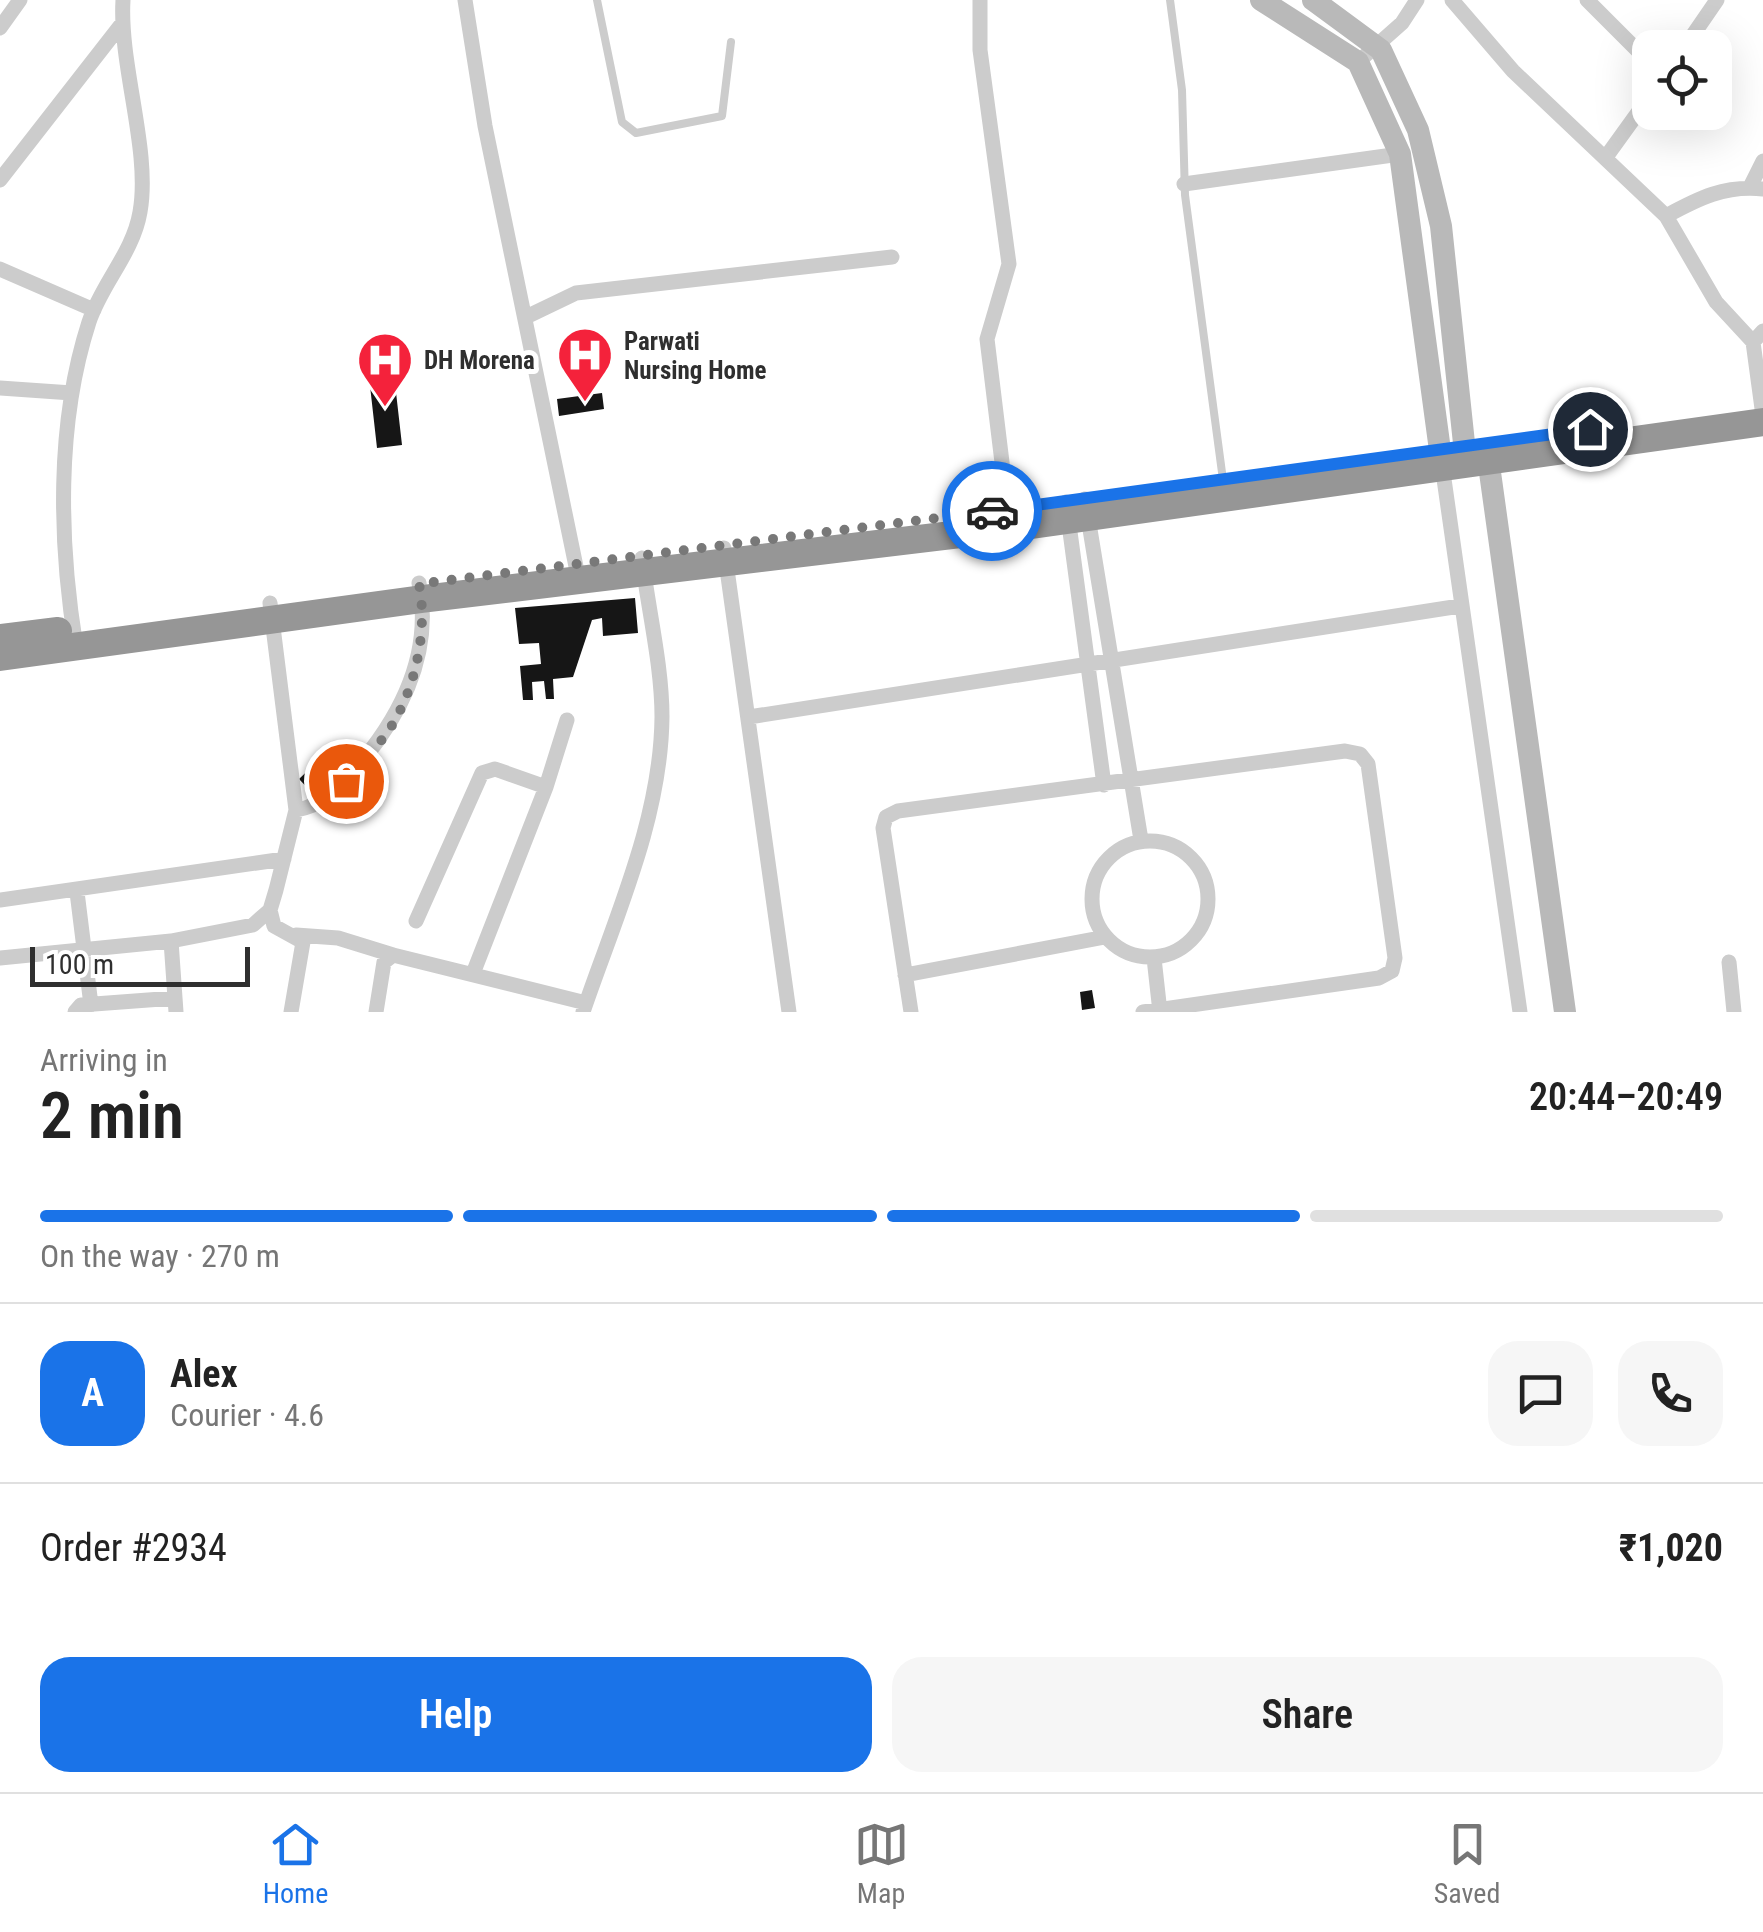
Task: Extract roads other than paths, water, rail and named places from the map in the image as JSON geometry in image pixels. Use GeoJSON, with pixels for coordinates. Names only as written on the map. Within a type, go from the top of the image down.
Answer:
{"type":"FeatureCollection","features":[{"type":"Feature","properties":{"kind":"highway"},"geometry":{"type":"LineString","coordinates":[[0,657],[75,638],[1009,518],[1763,412]]}},
{"type":"Feature","properties":{"kind":"highway"},"geometry":{"type":"LineString","coordinates":[[1077,508],[1223,480],[1460,456]]}},
{"type":"Feature","properties":{"kind":"highway"},"geometry":{"type":"LineString","coordinates":[[0,638],[75,638]]}},
{"type":"Feature","properties":{"kind":"street"},"geometry":{"type":"LineString","coordinates":[[0,28],[20,0]]}},
{"type":"Feature","properties":{"kind":"street"},"geometry":{"type":"LineString","coordinates":[[75,638],[65,432],[94,310],[131,243],[141,209],[120,26],[123,0]]}},
{"type":"Feature","properties":{"kind":"street"},"geometry":{"type":"LineString","coordinates":[[465,0],[485,126],[578,573]]}},
{"type":"Feature","properties":{"kind":"street"},"geometry":{"type":"LineString","coordinates":[[980,0],[980,50],[1009,264],[988,339],[1009,518]]}},
{"type":"Feature","properties":{"kind":"street"},"geometry":{"type":"LineString","coordinates":[[1261,0],[1358,62],[1371,83],[1400,154],[1565,1012]]}},
{"type":"Feature","properties":{"kind":"street"},"geometry":{"type":"LineString","coordinates":[[1313,0],[1376,46],[1418,130],[1442,226],[1460,456],[1460,606],[1520,1012]]}},
{"type":"Feature","properties":{"kind":"street"},"geometry":{"type":"LineString","coordinates":[[1358,62],[1402,23],[1417,0]]}},
{"type":"Feature","properties":{"kind":"street"},"geometry":{"type":"LineString","coordinates":[[1452,0],[1513,71],[1666,216],[1716,302],[1758,336],[1763,412]]}},
{"type":"Feature","properties":{"kind":"street"},"geometry":{"type":"LineString","coordinates":[[1587,0],[1632,45]]}},
{"type":"Feature","properties":{"kind":"street"},"geometry":{"type":"LineString","coordinates":[[1696,30],[1716,0]]}},
{"type":"Feature","properties":{"kind":"street"},"geometry":{"type":"LineString","coordinates":[[0,180],[120,26]]}},
{"type":"Feature","properties":{"kind":"street"},"geometry":{"type":"LineString","coordinates":[[1606,157],[1632,121]]}},
{"type":"Feature","properties":{"kind":"street"},"geometry":{"type":"LineString","coordinates":[[1184,184],[1400,154]]}},
{"type":"Feature","properties":{"kind":"street"},"geometry":{"type":"LineString","coordinates":[[1666,216],[1701,197],[1735,186],[1756,188],[1763,161]]}},
{"type":"Feature","properties":{"kind":"street"},"geometry":{"type":"LineString","coordinates":[[526,317],[576,293],[892,256]]}},
{"type":"Feature","properties":{"kind":"street"},"geometry":{"type":"LineString","coordinates":[[0,269],[94,310]]}},
{"type":"Feature","properties":{"kind":"street"},"geometry":{"type":"LineString","coordinates":[[0,388],[72,393]]}},
{"type":"Feature","properties":{"kind":"street"},"geometry":{"type":"LineString","coordinates":[[1077,508],[1110,660],[1141,840]]}},
{"type":"Feature","properties":{"kind":"street"},"geometry":{"type":"LineString","coordinates":[[1077,508],[1089,664],[1104,785]]}},
{"type":"Feature","properties":{"kind":"street"},"geometry":{"type":"LineString","coordinates":[[725,555],[789,1012]]}},
{"type":"Feature","properties":{"kind":"street"},"geometry":{"type":"LineString","coordinates":[[0,958],[171,941],[254,925],[274,926],[296,935],[338,938],[393,955],[474,971],[584,1008],[626,893],[654,786],[662,716],[643,565]]}},
{"type":"Feature","properties":{"kind":"street"},"geometry":{"type":"LineString","coordinates":[[296,810],[315,807],[346,781],[391,727],[422,640],[420,591]]}},
{"type":"Feature","properties":{"kind":"street"},"geometry":{"type":"LineString","coordinates":[[748,717],[1460,606]]}},
{"type":"Feature","properties":{"kind":"street"},"geometry":{"type":"LineString","coordinates":[[272,611],[296,810],[270,910],[274,926]]}},
{"type":"Feature","properties":{"kind":"street"},"geometry":{"type":"LineString","coordinates":[[474,971],[546,787],[566,720]]}},
{"type":"Feature","properties":{"kind":"street"},"geometry":{"type":"LineString","coordinates":[[911,1012],[882,828],[886,817],[898,810],[1345,751],[1360,754],[1368,764],[1395,958],[1392,971],[1378,978],[1154,1011],[1154,958]]}},
{"type":"Feature","properties":{"kind":"street"},"geometry":{"type":"LineString","coordinates":[[416,921],[482,772],[495,770],[546,787]]}},
{"type":"Feature","properties":{"kind":"street"},"geometry":{"type":"LineString","coordinates":[[1141,840],[1172,844],[1198,864],[1210,893],[1204,924],[1184,948],[1154,958],[1128,954],[1106,937],[1094,918],[1091,892],[1099,868],[1117,850],[1141,840]]}},
{"type":"Feature","properties":{"kind":"street"},"geometry":{"type":"LineString","coordinates":[[0,900],[284,859]]}},
{"type":"Feature","properties":{"kind":"street"},"geometry":{"type":"LineString","coordinates":[[76,892],[84,948],[83,1008],[176,1005],[171,941]]}},
{"type":"Feature","properties":{"kind":"street"},"geometry":{"type":"LineString","coordinates":[[254,925],[270,910]]}},
{"type":"Feature","properties":{"kind":"street"},"geometry":{"type":"LineString","coordinates":[[291,1012],[304,952],[296,935]]}},
{"type":"Feature","properties":{"kind":"street"},"geometry":{"type":"LineString","coordinates":[[905,975],[1106,937]]}},
{"type":"Feature","properties":{"kind":"street"},"geometry":{"type":"LineString","coordinates":[[376,1012],[384,962],[393,955]]}},
{"type":"Feature","properties":{"kind":"street"},"geometry":{"type":"LineString","coordinates":[[1729,962],[1734,1012]]}},
{"type":"Feature","properties":{"kind":"lane"},"geometry":{"type":"LineString","coordinates":[[597,0],[622,122],[636,133],[722,116],[731,42]]}},
{"type":"Feature","properties":{"kind":"lane"},"geometry":{"type":"LineString","coordinates":[[1170,0],[1182,90],[1184,184],[1223,480]]}},
{"type":"Feature","properties":{"kind":"place","name":"Parwati Nursing Home"},"geometry":{"type":"Point","coordinates":[585,404]}},
{"type":"Feature","properties":{"kind":"place","name":"DH Morena"},"geometry":{"type":"Point","coordinates":[385,409]}}]}
